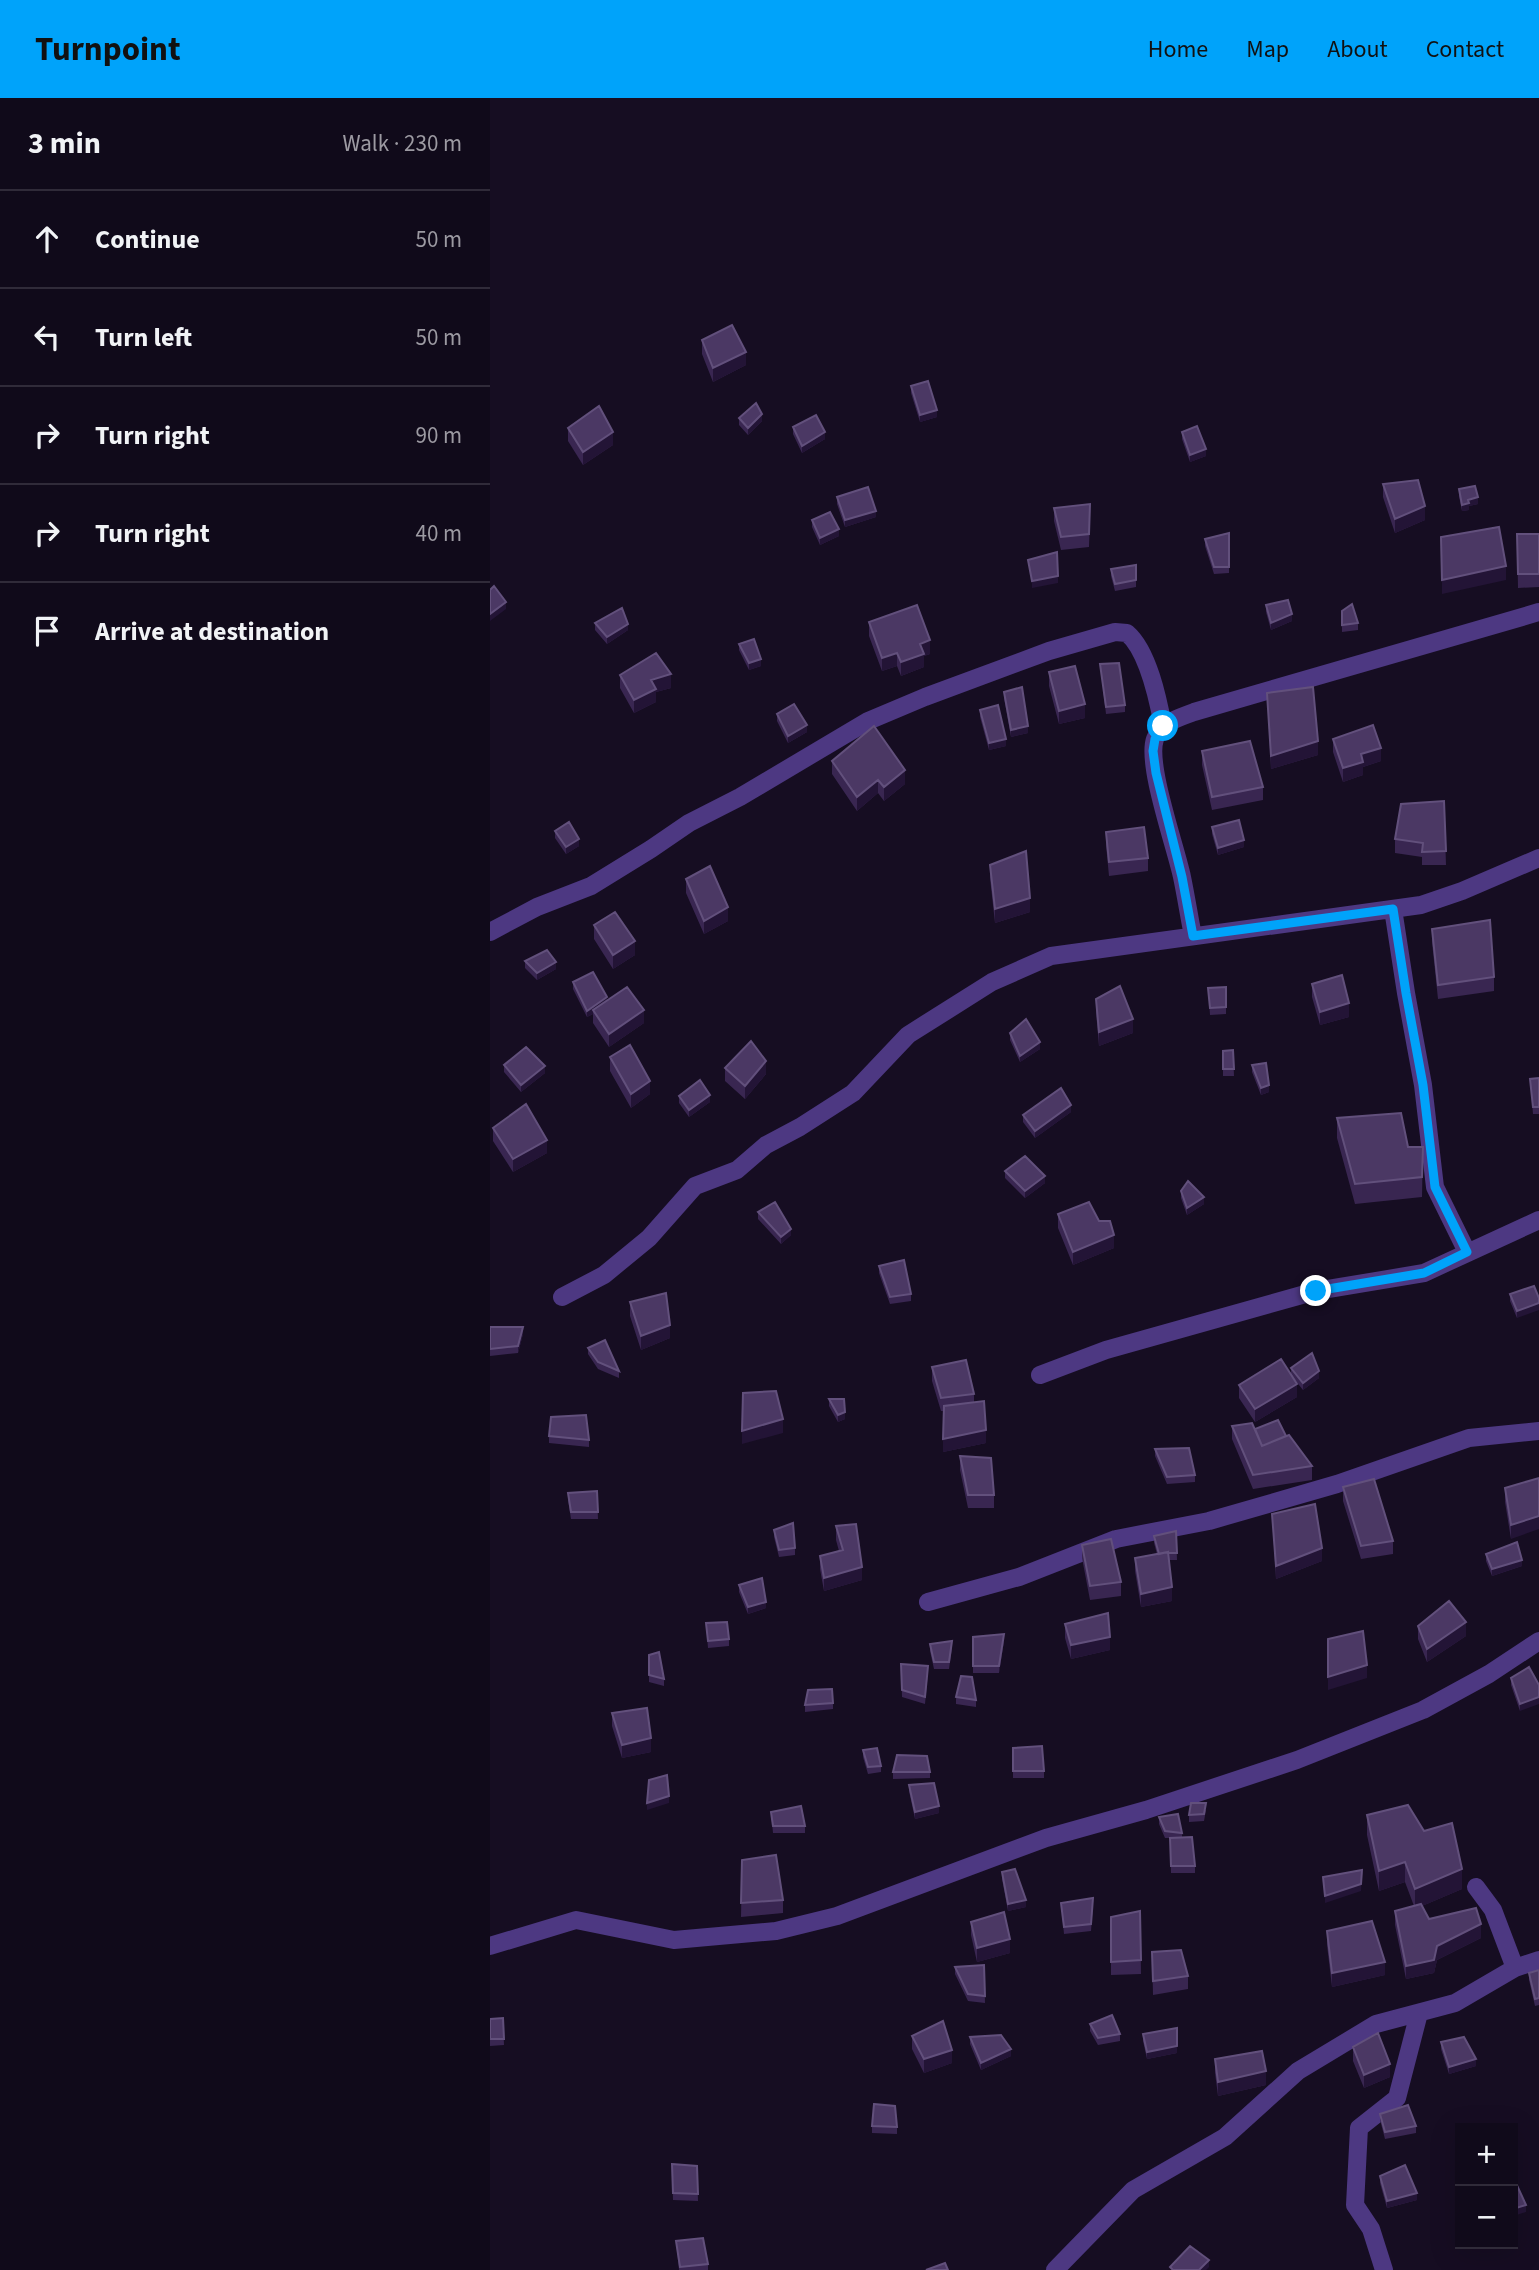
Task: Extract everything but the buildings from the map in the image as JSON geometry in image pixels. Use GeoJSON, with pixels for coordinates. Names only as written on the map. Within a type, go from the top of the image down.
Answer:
{"type":"FeatureCollection","features":[{"type":"Feature","properties":{"kind":"street"},"geometry":{"type":"LineString","coordinates":[[1193,936],[1182,877],[1156,773],[1153,751],[1155,739],[1163,726],[1194,712],[1539,612]]}},
{"type":"Feature","properties":{"kind":"street"},"geometry":{"type":"LineString","coordinates":[[490,932],[537,907],[590,886],[689,823],[740,797],[868,722],[950,687],[1049,651],[1115,632],[1127,633],[1136,641],[1158,699],[1163,726]]}},
{"type":"Feature","properties":{"kind":"street"},"geometry":{"type":"LineString","coordinates":[[562,1297],[604,1275],[649,1238],[695,1186],[737,1170],[766,1145],[853,1093],[908,1035],[992,982],[1051,956],[1422,905],[1539,858]]}},
{"type":"Feature","properties":{"kind":"street"},"geometry":{"type":"LineString","coordinates":[[1393,909],[1423,1085],[1435,1187],[1467,1252]]}},
{"type":"Feature","properties":{"kind":"street"},"geometry":{"type":"LineString","coordinates":[[1040,1375],[1106,1350],[1316,1291],[1424,1273],[1539,1220]]}},
{"type":"Feature","properties":{"kind":"street"},"geometry":{"type":"LineString","coordinates":[[928,1602],[1018,1577],[1116,1539],[1209,1521],[1337,1484],[1469,1438],[1539,1432]]}},
{"type":"Feature","properties":{"kind":"street"},"geometry":{"type":"LineString","coordinates":[[490,1946],[576,1920],[674,1940],[776,1931],[837,1916],[1046,1838],[1146,1811],[1310,1755],[1423,1710],[1489,1674],[1539,1641]]}},
{"type":"Feature","properties":{"kind":"street"},"geometry":{"type":"LineString","coordinates":[[1476,1887],[1493,1910],[1515,1968]]}},
{"type":"Feature","properties":{"kind":"street"},"geometry":{"type":"LineString","coordinates":[[1055,2270],[1133,2190],[1226,2137],[1298,2071],[1376,2024],[1455,2003],[1515,1968],[1539,1960]]}},
{"type":"Feature","properties":{"kind":"street"},"geometry":{"type":"LineString","coordinates":[[1384,2270],[1371,2229],[1355,2205],[1359,2128],[1397,2098],[1419,2013]]}},
{"type":"Feature","properties":{"kind":"route"},"geometry":{"type":"LineString","coordinates":[[1163,726],[1155,739],[1153,751],[1156,773],[1182,877],[1193,936],[1393,909],[1423,1085],[1435,1187],[1467,1252],[1424,1273],[1316,1291]]}}]}
